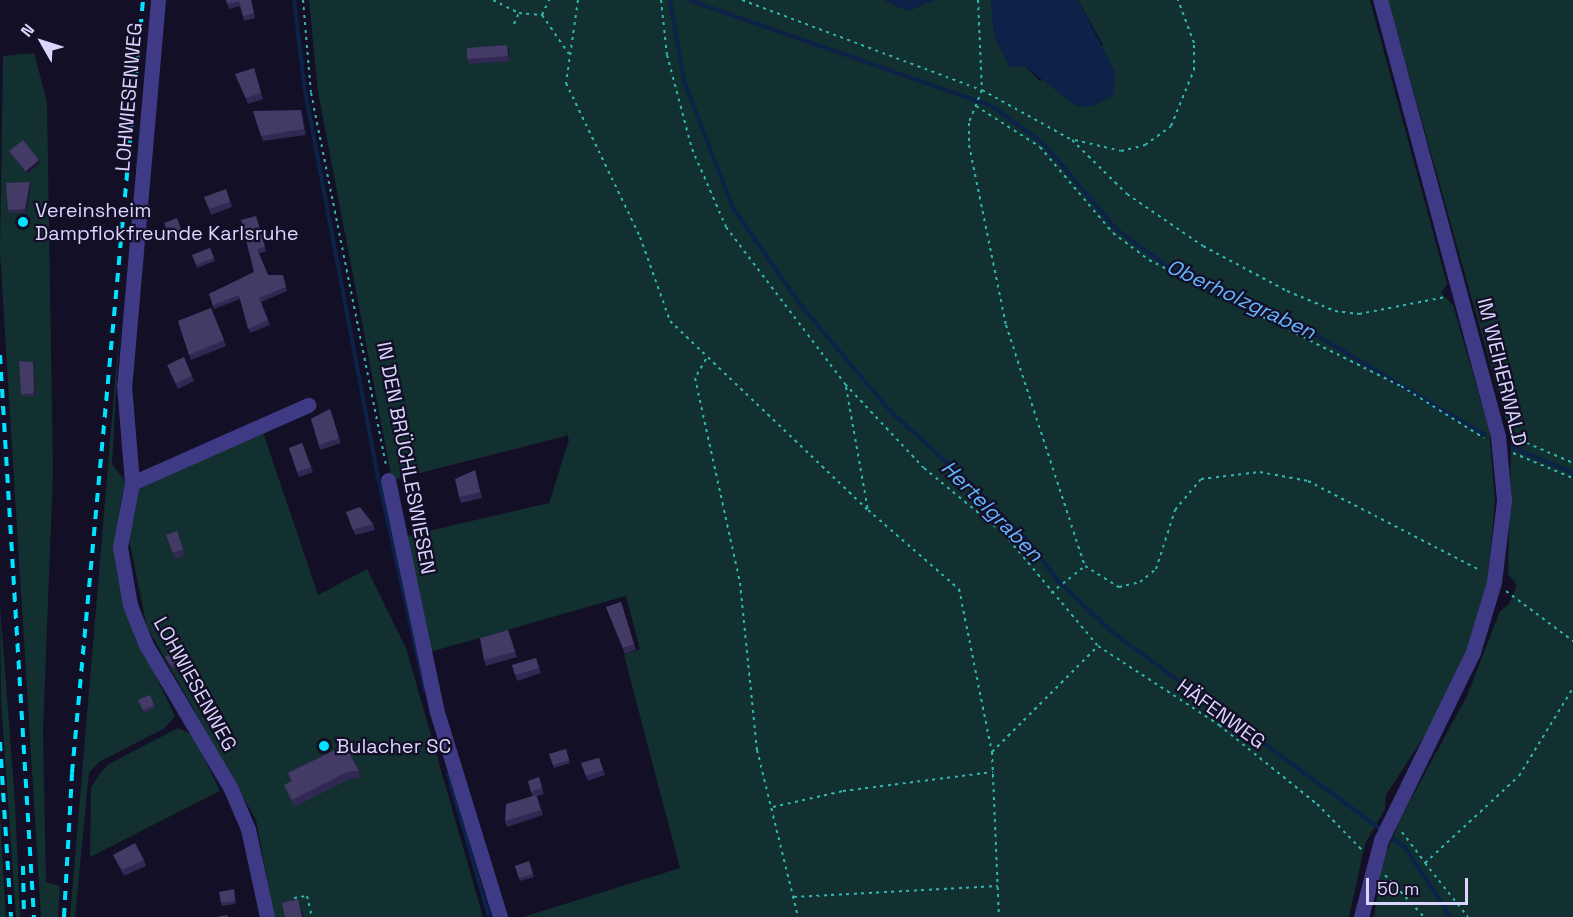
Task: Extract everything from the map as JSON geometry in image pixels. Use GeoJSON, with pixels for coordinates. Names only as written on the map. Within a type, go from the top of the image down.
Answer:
{"type":"FeatureCollection","features":[{"type":"Feature","properties":{"kind":"street","name":"LOHWIESENWEG"},"geometry":{"type":"LineString","coordinates":[[159,0],[124,385],[132,483],[120,547],[130,605],[155,664],[234,796],[258,860],[267,917]]}},
{"type":"Feature","properties":{"kind":"street","name":"IM WEIHERWALD"},"geometry":{"type":"LineString","coordinates":[[1360,917],[1372,861],[1468,663],[1494,582],[1504,500],[1499,442],[1380,0]]}},
{"type":"Feature","properties":{"kind":"street"},"geometry":{"type":"LineString","coordinates":[[132,483],[308,405]]}},
{"type":"Feature","properties":{"kind":"street","name":"IN DEN BRÜCHLESWIESEN"},"geometry":{"type":"LineString","coordinates":[[388,480],[437,712],[500,917]]}},
{"type":"Feature","properties":{"kind":"path","name":"IN DEN BRÜCHLESWIESEN"},"geometry":{"type":"LineString","coordinates":[[303,0],[311,93],[388,480]]}},
{"type":"Feature","properties":{"kind":"path"},"geometry":{"type":"LineString","coordinates":[[493,0],[519,13],[542,15]]}},
{"type":"Feature","properties":{"kind":"path"},"geometry":{"type":"LineString","coordinates":[[542,15],[549,0]]}},
{"type":"Feature","properties":{"kind":"path"},"geometry":{"type":"LineString","coordinates":[[578,0],[566,83],[640,237],[670,321],[706,359],[868,510],[959,589],[992,752],[999,917]]}},
{"type":"Feature","properties":{"kind":"path","name":"HÄFENWEG"},"geometry":{"type":"LineString","coordinates":[[661,0],[667,55],[692,149],[726,228],[845,384],[924,468],[1004,534],[1051,593],[1098,646],[1219,725],[1317,804],[1424,917]]}},
{"type":"Feature","properties":{"kind":"path"},"geometry":{"type":"LineString","coordinates":[[742,0],[982,90],[1072,140],[1127,194],[1203,246],[1335,311],[1359,314],[1460,292]]}},
{"type":"Feature","properties":{"kind":"path"},"geometry":{"type":"LineString","coordinates":[[978,0],[982,90],[976,104],[969,145],[1006,325],[1085,566],[1119,587],[1140,582],[1156,569],[1175,510],[1201,479],[1260,472],[1308,481],[1473,565],[1573,641]]}},
{"type":"Feature","properties":{"kind":"path"},"geometry":{"type":"LineString","coordinates":[[1072,140],[1121,151],[1145,145],[1171,126],[1194,70],[1194,43],[1178,0]]}},
{"type":"Feature","properties":{"kind":"path"},"geometry":{"type":"LineString","coordinates":[[514,24],[519,13]]}},
{"type":"Feature","properties":{"kind":"path"},"geometry":{"type":"LineString","coordinates":[[542,15],[569,54]]}},
{"type":"Feature","properties":{"kind":"path"},"geometry":{"type":"LineString","coordinates":[[976,104],[1040,147],[1113,233],[1149,260],[1391,381],[1499,442],[1573,478]]}},
{"type":"Feature","properties":{"kind":"path"},"geometry":{"type":"LineString","coordinates":[[706,359],[695,378],[740,583],[757,750],[773,807],[798,917]]}},
{"type":"Feature","properties":{"kind":"path"},"geometry":{"type":"LineString","coordinates":[[845,384],[868,510]]}},
{"type":"Feature","properties":{"kind":"path"},"geometry":{"type":"LineString","coordinates":[[1499,442],[1514,437],[1573,463]]}},
{"type":"Feature","properties":{"kind":"path"},"geometry":{"type":"LineString","coordinates":[[1051,593],[1085,566]]}},
{"type":"Feature","properties":{"kind":"path"},"geometry":{"type":"LineString","coordinates":[[992,752],[1098,646]]}},
{"type":"Feature","properties":{"kind":"path"},"geometry":{"type":"LineString","coordinates":[[1425,863],[1519,776],[1573,688]]}},
{"type":"Feature","properties":{"kind":"path"},"geometry":{"type":"LineString","coordinates":[[773,807],[843,791],[993,772]]}},
{"type":"Feature","properties":{"kind":"path"},"geometry":{"type":"LineString","coordinates":[[1390,821],[1468,917]]}},
{"type":"Feature","properties":{"kind":"path"},"geometry":{"type":"LineString","coordinates":[[794,897],[998,886]]}},
{"type":"Feature","properties":{"kind":"path"},"geometry":{"type":"LineString","coordinates":[[294,898],[307,896],[312,917]]}},
{"type":"Feature","properties":{"kind":"green space"},"geometry":{"type":"Polygon","coordinates":[[[309,0],[884,0],[908,11],[934,0],[991,0],[994,35],[1010,67],[1026,67],[1040,81],[1103,45],[1078,0],[1370,0],[1447,284],[1441,293],[1453,305],[1489,429],[1495,500],[1487,589],[1467,652],[1427,732],[1386,795],[1385,809],[1365,844],[1349,917],[523,917],[680,868],[624,655],[640,649],[626,596],[430,652],[407,536],[549,503],[569,440],[565,430],[566,436],[392,480],[318,92],[309,0]]]}},
{"type":"Feature","properties":{"kind":"green space"},"geometry":{"type":"Polygon","coordinates":[[[1388,0],[1573,0],[1573,917],[1374,917],[1382,863],[1401,817],[1467,696],[1500,611],[1509,604],[1517,585],[1508,574],[1511,444],[1517,433],[1508,428],[1388,0]]]}},
{"type":"Feature","properties":{"kind":"green space"},"geometry":{"type":"Polygon","coordinates":[[[34,53],[47,102],[53,473],[43,731],[46,882],[60,886],[58,917],[41,917],[0,252],[3,56],[34,53]]]}},
{"type":"Feature","properties":{"kind":"green space"},"geometry":{"type":"Polygon","coordinates":[[[120,323],[112,464],[125,481],[119,513],[139,641],[175,716],[165,728],[99,762],[89,773],[75,917],[70,917],[120,323]]]}},
{"type":"Feature","properties":{"kind":"green space","name":"Bulacher SC"},"geometry":{"type":"Polygon","coordinates":[[[262,429],[318,595],[367,569],[406,648],[483,917],[274,917],[256,820],[147,627],[128,535],[134,495],[144,483],[262,429]]]}},
{"type":"Feature","properties":{"kind":"green space"},"geometry":{"type":"Polygon","coordinates":[[[0,605],[15,802],[20,917],[16,917],[1,699],[0,605]]]}},
{"type":"Feature","properties":{"kind":"green space"},"geometry":{"type":"Polygon","coordinates":[[[178,728],[193,735],[220,791],[90,857],[91,788],[99,775],[107,765],[178,728]]]}},
{"type":"Feature","properties":{"kind":"green space"},"geometry":{"type":"Polygon","coordinates":[[[0,814],[3,867],[6,917],[0,917],[0,814]]]}},
{"type":"Feature","properties":{"kind":"water"},"geometry":{"type":"Polygon","coordinates":[[[884,0],[934,0],[908,11],[884,0]]]}},
{"type":"Feature","properties":{"kind":"water"},"geometry":{"type":"Polygon","coordinates":[[[991,0],[1078,0],[1115,72],[1113,96],[1093,106],[1077,107],[1026,67],[1010,67],[994,35],[991,0]]]}},
{"type":"Feature","properties":{"kind":"building"},"geometry":{"type":"Polygon","coordinates":[[[226,0],[251,0],[254,13],[243,16],[239,1],[227,4],[226,0]]]}},
{"type":"Feature","properties":{"kind":"building"},"geometry":{"type":"Polygon","coordinates":[[[507,45],[508,56],[467,59],[467,48],[507,45]]]}},
{"type":"Feature","properties":{"kind":"building"},"geometry":{"type":"Polygon","coordinates":[[[254,68],[261,93],[246,98],[235,74],[254,68]]]}},
{"type":"Feature","properties":{"kind":"building"},"geometry":{"type":"Polygon","coordinates":[[[301,110],[304,129],[261,136],[253,111],[301,110]]]}},
{"type":"Feature","properties":{"kind":"building"},"geometry":{"type":"Polygon","coordinates":[[[23,140],[39,160],[26,171],[9,151],[23,140]]]}},
{"type":"Feature","properties":{"kind":"building"},"geometry":{"type":"Polygon","coordinates":[[[30,182],[25,209],[8,210],[6,183],[30,182]]]}},
{"type":"Feature","properties":{"kind":"building"},"geometry":{"type":"Polygon","coordinates":[[[226,189],[230,202],[209,209],[204,197],[226,189]]]}},
{"type":"Feature","properties":{"kind":"building"},"geometry":{"type":"Polygon","coordinates":[[[256,216],[265,247],[257,249],[268,275],[283,275],[286,287],[259,298],[268,320],[248,329],[239,295],[213,305],[209,294],[254,272],[241,220],[256,216]]]}},
{"type":"Feature","properties":{"kind":"building"},"geometry":{"type":"Polygon","coordinates":[[[177,218],[181,230],[169,235],[164,223],[177,218]]]}},
{"type":"Feature","properties":{"kind":"building"},"geometry":{"type":"Polygon","coordinates":[[[210,248],[214,258],[196,265],[192,255],[210,248]]]}},
{"type":"Feature","properties":{"kind":"building"},"geometry":{"type":"Polygon","coordinates":[[[211,308],[224,340],[189,355],[178,321],[211,308]]]}},
{"type":"Feature","properties":{"kind":"building"},"geometry":{"type":"Polygon","coordinates":[[[184,357],[192,376],[176,383],[167,365],[184,357]]]}},
{"type":"Feature","properties":{"kind":"building"},"geometry":{"type":"Polygon","coordinates":[[[19,361],[33,362],[34,393],[21,394],[19,361]]]}},
{"type":"Feature","properties":{"kind":"building"},"geometry":{"type":"Polygon","coordinates":[[[330,409],[339,438],[319,445],[311,419],[330,409]]]}},
{"type":"Feature","properties":{"kind":"building"},"geometry":{"type":"Polygon","coordinates":[[[302,443],[311,467],[297,472],[289,448],[302,443]]]}},
{"type":"Feature","properties":{"kind":"building"},"geometry":{"type":"Polygon","coordinates":[[[475,470],[480,492],[459,497],[455,479],[475,470]]]}},
{"type":"Feature","properties":{"kind":"building"},"geometry":{"type":"Polygon","coordinates":[[[360,507],[373,524],[353,530],[346,512],[360,507]]]}},
{"type":"Feature","properties":{"kind":"building"},"geometry":{"type":"Polygon","coordinates":[[[177,531],[183,549],[173,553],[166,535],[177,531]]]}},
{"type":"Feature","properties":{"kind":"building"},"geometry":{"type":"Polygon","coordinates":[[[621,602],[634,644],[623,648],[606,607],[621,602]]]}},
{"type":"Feature","properties":{"kind":"building"},"geometry":{"type":"Polygon","coordinates":[[[508,630],[515,652],[484,660],[480,638],[508,630]]]}},
{"type":"Feature","properties":{"kind":"building"},"geometry":{"type":"Polygon","coordinates":[[[174,652],[179,662],[171,666],[165,657],[174,652]]]}},
{"type":"Feature","properties":{"kind":"building"},"geometry":{"type":"Polygon","coordinates":[[[536,658],[539,668],[515,675],[512,665],[536,658]]]}},
{"type":"Feature","properties":{"kind":"building"},"geometry":{"type":"Polygon","coordinates":[[[150,695],[154,705],[143,710],[138,700],[150,695]]]}},
{"type":"Feature","properties":{"kind":"building"},"geometry":{"type":"Polygon","coordinates":[[[345,745],[359,771],[347,772],[292,800],[284,785],[292,781],[288,773],[345,745]]]}},
{"type":"Feature","properties":{"kind":"building"},"geometry":{"type":"Polygon","coordinates":[[[566,749],[569,760],[553,765],[549,754],[566,749]]]}},
{"type":"Feature","properties":{"kind":"building"},"geometry":{"type":"Polygon","coordinates":[[[599,758],[603,770],[586,776],[581,763],[599,758]]]}},
{"type":"Feature","properties":{"kind":"building"},"geometry":{"type":"Polygon","coordinates":[[[539,777],[542,788],[531,792],[528,781],[539,777]]]}},
{"type":"Feature","properties":{"kind":"building"},"geometry":{"type":"Polygon","coordinates":[[[536,795],[541,810],[505,821],[506,804],[536,795]]]}},
{"type":"Feature","properties":{"kind":"building"},"geometry":{"type":"Polygon","coordinates":[[[135,843],[144,860],[122,870],[113,855],[135,843]]]}},
{"type":"Feature","properties":{"kind":"building"},"geometry":{"type":"Polygon","coordinates":[[[529,861],[533,874],[519,878],[515,866],[529,861]]]}},
{"type":"Feature","properties":{"kind":"building"},"geometry":{"type":"Polygon","coordinates":[[[234,889],[235,901],[221,903],[219,892],[234,889]]]}},
{"type":"Feature","properties":{"kind":"building"},"geometry":{"type":"Polygon","coordinates":[[[298,899],[302,917],[285,917],[282,903],[298,899]]]}},
{"type":"Feature","properties":{"kind":"waterway"},"geometry":{"type":"LineString","coordinates":[[294,0],[305,91],[379,481],[425,691]]}},
{"type":"Feature","properties":{"kind":"waterway","name":"Hertelgraben"},"geometry":{"type":"LineString","coordinates":[[670,0],[684,81],[733,208],[802,307],[891,412],[971,484],[1029,542],[1058,581],[1111,631],[1382,830]]}},
{"type":"Feature","properties":{"kind":"waterway","name":"Oberholzgraben"},"geometry":{"type":"LineString","coordinates":[[689,0],[992,106],[1044,144],[1116,229],[1171,269],[1294,322],[1485,435]]}},
{"type":"Feature","properties":{"kind":"waterway","name":"Oberholzgraben"},"geometry":{"type":"LineString","coordinates":[[1512,447],[1573,473]]}},
{"type":"Feature","properties":{"kind":"waterway"},"geometry":{"type":"LineString","coordinates":[[448,774],[489,917]]}},
{"type":"Feature","properties":{"kind":"waterway","name":"Hertelgraben"},"geometry":{"type":"LineString","coordinates":[[1388,835],[1404,846],[1451,917]]}},
{"type":"Feature","properties":{"kind":"railway"},"geometry":{"type":"LineString","coordinates":[[64,917],[72,773],[143,0]]}},
{"type":"Feature","properties":{"kind":"railway"},"geometry":{"type":"LineString","coordinates":[[0,355],[34,917]]}},
{"type":"Feature","properties":{"kind":"railway"},"geometry":{"type":"LineString","coordinates":[[0,742],[11,917]]}},
{"type":"Feature","properties":{"kind":"railway"},"geometry":{"type":"LineString","coordinates":[[23,866],[24,917]]}},
{"type":"Feature","properties":{"kind":"place","name":"Vereinsheim Dampflokfreunde Karlsruhe"},"geometry":{"type":"Point","coordinates":[23,222]}},
{"type":"Feature","properties":{"kind":"place","name":"Bulacher SC"},"geometry":{"type":"Point","coordinates":[324,746]}}]}
